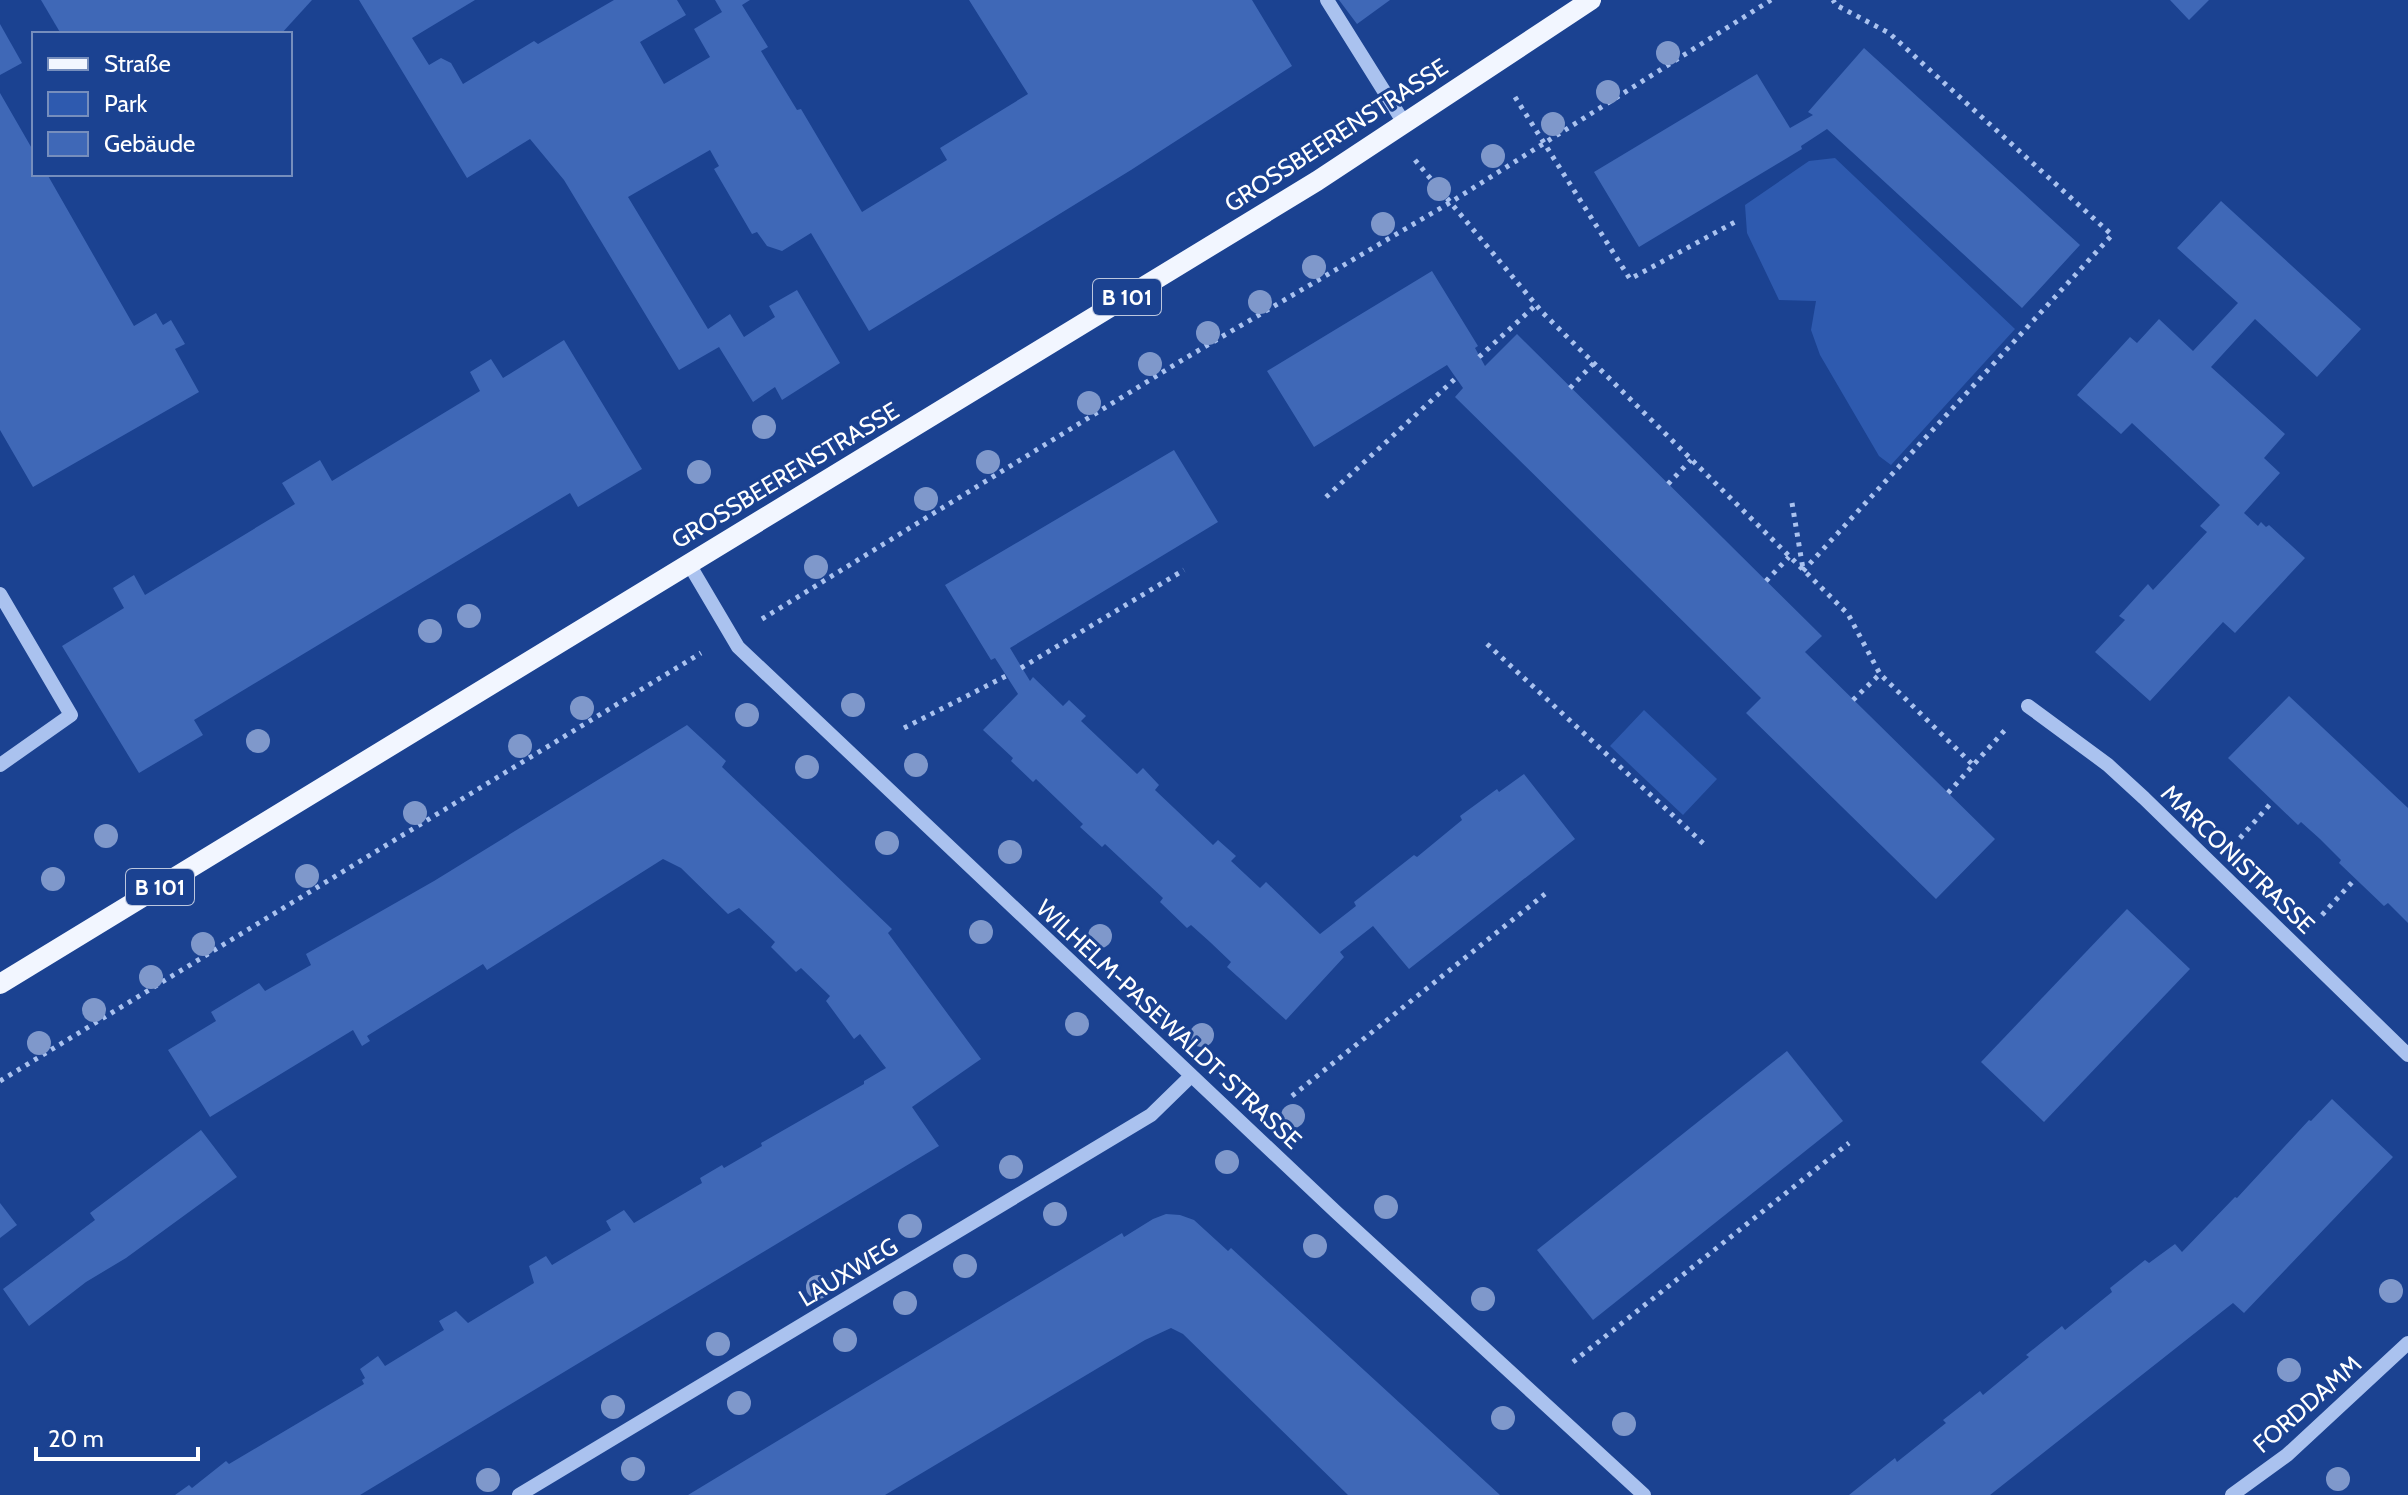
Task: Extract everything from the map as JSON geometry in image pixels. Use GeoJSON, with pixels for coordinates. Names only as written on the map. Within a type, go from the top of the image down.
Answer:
{"type":"FeatureCollection","features":[{"type":"Feature","properties":{"kind":"main road","name":"GROSSBEERENSTRASSE"},"geometry":{"type":"LineString","coordinates":[[0,984],[1317,181],[1591,0]]}},
{"type":"Feature","properties":{"kind":"street"},"geometry":{"type":"LineString","coordinates":[[1327,0],[1398,128]]}},
{"type":"Feature","properties":{"kind":"street","name":"WILHELM-PASEWALDT-STRASSE"},"geometry":{"type":"LineString","coordinates":[[689,564],[738,647],[1191,1076],[1644,1495]]}},
{"type":"Feature","properties":{"kind":"street"},"geometry":{"type":"LineString","coordinates":[[0,594],[71,715],[0,765]]}},
{"type":"Feature","properties":{"kind":"street","name":"MARCONISTRASSE"},"geometry":{"type":"LineString","coordinates":[[2028,706],[2108,765],[2144,798],[2408,1055]]}},
{"type":"Feature","properties":{"kind":"street","name":"LAUXWEG"},"geometry":{"type":"LineString","coordinates":[[519,1495],[1151,1115],[1191,1076]]}},
{"type":"Feature","properties":{"kind":"street","name":"FORDDAMM"},"geometry":{"type":"LineString","coordinates":[[2232,1495],[2287,1455],[2408,1343]]}},
{"type":"Feature","properties":{"kind":"path"},"geometry":{"type":"LineString","coordinates":[[768,615],[1184,359],[1451,202],[1771,0]]}},
{"type":"Feature","properties":{"kind":"path"},"geometry":{"type":"LineString","coordinates":[[1803,571],[2112,235],[1889,33],[1836,5],[1833,0]]}},
{"type":"Feature","properties":{"kind":"path"},"geometry":{"type":"LineString","coordinates":[[1494,64],[1630,279],[1735,222]]}},
{"type":"Feature","properties":{"kind":"path"},"geometry":{"type":"LineString","coordinates":[[1398,128],[1451,202],[1536,305],[1848,614],[1880,674],[1973,765]]}},
{"type":"Feature","properties":{"kind":"path"},"geometry":{"type":"LineString","coordinates":[[1479,357],[1536,305]]}},
{"type":"Feature","properties":{"kind":"path"},"geometry":{"type":"LineString","coordinates":[[1570,388],[1594,363]]}},
{"type":"Feature","properties":{"kind":"path"},"geometry":{"type":"LineString","coordinates":[[1326,497],[1456,378]]}},
{"type":"Feature","properties":{"kind":"path"},"geometry":{"type":"LineString","coordinates":[[1668,484],[1691,460]]}},
{"type":"Feature","properties":{"kind":"path"},"geometry":{"type":"LineString","coordinates":[[1792,503],[1803,571]]}},
{"type":"Feature","properties":{"kind":"path"},"geometry":{"type":"LineString","coordinates":[[1766,581],[1789,557]]}},
{"type":"Feature","properties":{"kind":"path"},"geometry":{"type":"LineString","coordinates":[[1021,668],[1184,570]]}},
{"type":"Feature","properties":{"kind":"path"},"geometry":{"type":"LineString","coordinates":[[1487,644],[1705,845]]}},
{"type":"Feature","properties":{"kind":"path"},"geometry":{"type":"LineString","coordinates":[[0,1081],[694,657]]}},
{"type":"Feature","properties":{"kind":"path"},"geometry":{"type":"LineString","coordinates":[[1853,700],[1880,674]]}},
{"type":"Feature","properties":{"kind":"path"},"geometry":{"type":"LineString","coordinates":[[904,728],[1006,676]]}},
{"type":"Feature","properties":{"kind":"path"},"geometry":{"type":"LineString","coordinates":[[1948,793],[2028,706]]}},
{"type":"Feature","properties":{"kind":"path"},"geometry":{"type":"LineString","coordinates":[[2240,838],[2273,801]]}},
{"type":"Feature","properties":{"kind":"path"},"geometry":{"type":"LineString","coordinates":[[2322,915],[2355,879]]}},
{"type":"Feature","properties":{"kind":"path"},"geometry":{"type":"LineString","coordinates":[[1292,1096],[1545,894]]}},
{"type":"Feature","properties":{"kind":"path"},"geometry":{"type":"LineString","coordinates":[[1573,1362],[1849,1143]]}},
{"type":"Feature","properties":{"kind":"green space"},"geometry":{"type":"Polygon","coordinates":[[[1835,158],[2015,329],[1891,465],[1879,456],[1820,355],[1811,330],[1816,301],[1779,300],[1747,233],[1745,205],[1809,161],[1835,158]]]}},
{"type":"Feature","properties":{"kind":"green space"},"geometry":{"type":"Polygon","coordinates":[[[1644,710],[1717,779],[1683,815],[1610,746],[1644,710]]]}},
{"type":"Feature","properties":{"kind":"building"},"geometry":{"type":"Polygon","coordinates":[[[41,0],[312,0],[283,32],[60,32],[41,0]]]}},
{"type":"Feature","properties":{"kind":"building"},"geometry":{"type":"Polygon","coordinates":[[[359,0],[475,0],[412,38],[429,65],[441,58],[451,63],[463,84],[534,41],[538,44],[614,0],[677,0],[686,15],[640,42],[664,84],[710,57],[694,29],[722,12],[715,0],[750,0],[742,5],[768,47],[761,51],[797,110],[801,109],[862,212],[947,160],[940,148],[1028,94],[969,0],[1252,0],[1292,66],[1131,170],[869,331],[811,233],[782,251],[767,246],[757,232],[752,234],[714,169],[719,166],[710,150],[628,197],[708,329],[730,314],[744,337],[775,317],[769,306],[797,290],[840,363],[782,400],[775,387],[753,402],[719,347],[679,370],[564,180],[530,139],[467,178],[359,0]]]}},
{"type":"Feature","properties":{"kind":"building"},"geometry":{"type":"Polygon","coordinates":[[[1339,0],[1390,0],[1357,24],[1339,0]]]}},
{"type":"Feature","properties":{"kind":"building"},"geometry":{"type":"Polygon","coordinates":[[[2170,0],[2209,0],[2189,20],[2170,0]]]}},
{"type":"Feature","properties":{"kind":"building"},"geometry":{"type":"Polygon","coordinates":[[[0,24],[22,63],[0,75],[0,24]]]}},
{"type":"Feature","properties":{"kind":"building"},"geometry":{"type":"Polygon","coordinates":[[[1864,48],[2080,245],[2022,308],[1827,129],[1801,146],[1802,149],[1639,247],[1594,172],[1757,74],[1790,128],[1813,115],[1808,112],[1864,48]]]}},
{"type":"Feature","properties":{"kind":"building"},"geometry":{"type":"Polygon","coordinates":[[[0,93],[32,149],[32,176],[48,176],[134,326],[156,313],[163,325],[171,320],[185,344],[175,349],[199,392],[33,487],[0,430],[0,93]]]}},
{"type":"Feature","properties":{"kind":"building"},"geometry":{"type":"Polygon","coordinates":[[[2221,201],[2361,329],[2317,377],[2255,319],[2211,367],[2285,434],[2264,458],[2280,473],[2244,513],[2258,526],[2261,522],[2266,527],[2269,525],[2305,558],[2235,633],[2223,622],[2150,701],[2095,652],[2125,620],[2119,616],[2148,584],[2153,590],[2207,532],[2200,526],[2220,505],[2132,423],[2121,434],[2077,395],[2130,337],[2137,343],[2159,319],[2193,351],[2238,303],[2177,248],[2221,201]]]}},
{"type":"Feature","properties":{"kind":"building"},"geometry":{"type":"Polygon","coordinates":[[[1432,271],[1478,346],[1475,348],[1485,366],[1517,334],[1822,636],[1805,652],[1995,839],[1936,899],[1746,713],[1761,698],[1455,397],[1463,388],[1447,365],[1314,447],[1267,371],[1432,271]]]}},
{"type":"Feature","properties":{"kind":"building"},"geometry":{"type":"Polygon","coordinates":[[[564,340],[642,469],[578,507],[570,493],[194,720],[203,735],[139,773],[62,646],[124,608],[113,588],[134,575],[145,595],[295,504],[282,483],[320,460],[332,481],[480,391],[470,372],[491,359],[503,378],[564,340]]]}},
{"type":"Feature","properties":{"kind":"building"},"geometry":{"type":"Polygon","coordinates":[[[1174,450],[1218,522],[1010,648],[1030,681],[1033,677],[1063,706],[1069,700],[1086,716],[1081,721],[1137,774],[1143,768],[1159,785],[1155,790],[1213,845],[1218,840],[1236,856],[1231,861],[1260,888],[1266,882],[1320,934],[1356,906],[1354,902],[1462,820],[1460,816],[1524,774],[1575,839],[1409,969],[1373,926],[1340,952],[1344,957],[1286,1020],[1227,967],[1231,962],[1191,925],[1187,928],[1160,902],[1163,898],[1105,844],[1102,847],[1080,827],[1083,824],[1036,779],[1033,782],[983,730],[1018,694],[995,658],[991,660],[945,585],[1174,450]]]}},
{"type":"Feature","properties":{"kind":"building"},"geometry":{"type":"Polygon","coordinates":[[[2289,696],[2408,808],[2408,923],[2388,903],[2384,906],[2339,863],[2341,860],[2320,839],[2301,822],[2298,825],[2228,758],[2289,696]]]}},
{"type":"Feature","properties":{"kind":"building"},"geometry":{"type":"Polygon","coordinates":[[[687,725],[726,761],[722,767],[892,929],[888,933],[981,1059],[912,1107],[939,1146],[360,1495],[175,1495],[189,1485],[192,1488],[226,1461],[229,1464],[364,1384],[362,1380],[365,1378],[360,1369],[378,1356],[385,1366],[444,1330],[439,1321],[456,1311],[468,1323],[534,1283],[529,1266],[546,1256],[552,1265],[611,1230],[606,1221],[624,1210],[634,1223],[702,1183],[700,1178],[762,1146],[761,1143],[864,1084],[864,1081],[886,1068],[860,1034],[854,1039],[826,1001],[830,996],[801,968],[796,972],[771,947],[775,942],[739,908],[728,914],[681,868],[663,859],[487,970],[483,964],[367,1036],[370,1041],[362,1046],[353,1030],[210,1117],[168,1050],[216,1021],[211,1012],[259,983],[265,991],[311,965],[306,954],[434,881],[687,725]]]}},
{"type":"Feature","properties":{"kind":"building"},"geometry":{"type":"Polygon","coordinates":[[[2127,909],[2190,969],[2044,1122],[1981,1062],[2127,909]]]}},
{"type":"Feature","properties":{"kind":"building"},"geometry":{"type":"Polygon","coordinates":[[[1787,1051],[1843,1121],[1593,1320],[1537,1250],[1787,1051]]]}},
{"type":"Feature","properties":{"kind":"building"},"geometry":{"type":"Polygon","coordinates":[[[2332,1099],[2393,1157],[2244,1313],[2233,1303],[1990,1495],[1849,1495],[1895,1458],[1897,1462],[1980,1391],[1983,1395],[2062,1326],[2065,1330],[2145,1260],[2149,1263],[2175,1244],[2182,1252],[2332,1099]]]}},
{"type":"Feature","properties":{"kind":"building"},"geometry":{"type":"Polygon","coordinates":[[[201,1130],[237,1177],[126,1258],[86,1282],[29,1326],[3,1289],[95,1220],[90,1213],[201,1130]]]}},
{"type":"Feature","properties":{"kind":"building"},"geometry":{"type":"Polygon","coordinates":[[[0,1203],[17,1225],[0,1238],[0,1203]]]}},
{"type":"Feature","properties":{"kind":"building"},"geometry":{"type":"Polygon","coordinates":[[[1166,1214],[1194,1220],[1228,1251],[1231,1248],[1500,1495],[1348,1495],[1183,1334],[1171,1328],[1145,1340],[885,1495],[688,1495],[1122,1233],[1124,1237],[1166,1214]]]}}]}
